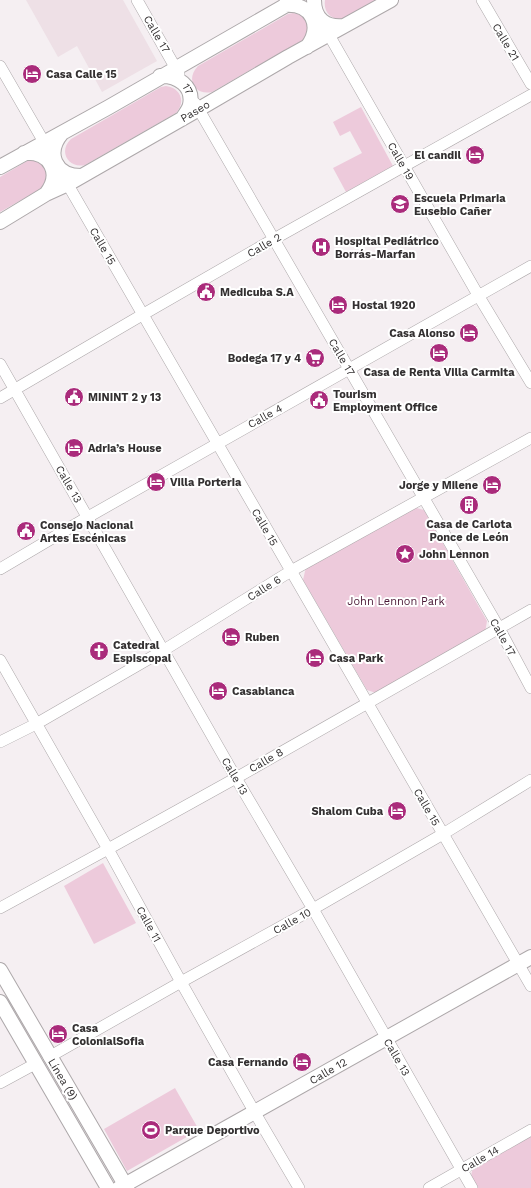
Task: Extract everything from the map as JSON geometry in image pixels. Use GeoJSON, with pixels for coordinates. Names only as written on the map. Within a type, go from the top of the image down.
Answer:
{"type":"FeatureCollection","features":[{"type":"Feature","properties":{"kind":"main road"},"geometry":{"type":"LineString","coordinates":[[314,0],[314,7],[322,21],[336,27],[344,26]]}},
{"type":"Feature","properties":{"kind":"main road","name":"Paseo"},"geometry":{"type":"LineString","coordinates":[[0,222],[46,194],[68,184],[328,34],[391,0]]}},
{"type":"Feature","properties":{"kind":"main road"},"geometry":{"type":"LineString","coordinates":[[0,167],[290,2],[293,5],[301,7],[307,11],[315,24],[312,40],[307,47]]}},
{"type":"Feature","properties":{"kind":"main road"},"geometry":{"type":"LineString","coordinates":[[160,76],[176,78],[183,82],[188,89],[190,104],[182,119]]}},
{"type":"Feature","properties":{"kind":"main road"},"geometry":{"type":"LineString","coordinates":[[62,133],[57,139],[54,147],[53,155],[56,164],[66,174],[81,176]]}},
{"type":"Feature","properties":{"kind":"main road"},"geometry":{"type":"LineString","coordinates":[[24,153],[32,152],[40,154],[52,166],[54,181],[46,194]]}},
{"type":"Feature","properties":{"kind":"main road","name":"Calle 12"},"geometry":{"type":"LineString","coordinates":[[124,1187],[137,1177],[255,1113],[531,957]]}},
{"type":"Feature","properties":{"kind":"main road","name":"Línea (9)"},"geometry":{"type":"LineString","coordinates":[[0,970],[124,1187]]}},
{"type":"Feature","properties":{"kind":"main road","name":"Línea (9)"},"geometry":{"type":"LineString","coordinates":[[0,1002],[108,1188]]}},
{"type":"Feature","properties":{"kind":"street","name":"Calle 17"},"geometry":{"type":"LineString","coordinates":[[137,0],[176,68]]}},
{"type":"Feature","properties":{"kind":"street","name":"Calle 19"},"geometry":{"type":"LineString","coordinates":[[308,0],[478,295],[531,383]]}},
{"type":"Feature","properties":{"kind":"street","name":"Calle 21"},"geometry":{"type":"LineString","coordinates":[[482,0],[531,84]]}},
{"type":"Feature","properties":{"kind":"street","name":"Calle 15"},"geometry":{"type":"LineString","coordinates":[[0,66],[290,571],[531,986]]}},
{"type":"Feature","properties":{"kind":"street","name":"17"},"geometry":{"type":"LineString","coordinates":[[176,68],[199,109]]}},
{"type":"Feature","properties":{"kind":"street","name":"Calle 2"},"geometry":{"type":"LineString","coordinates":[[0,398],[142,314],[531,95]]}},
{"type":"Feature","properties":{"kind":"street","name":"Calle 17"},"geometry":{"type":"LineString","coordinates":[[199,109],[498,628],[531,688]]}},
{"type":"Feature","properties":{"kind":"street","name":"Calle 4"},"geometry":{"type":"LineString","coordinates":[[0,569],[217,443],[531,266]]}},
{"type":"Feature","properties":{"kind":"street","name":"Calle 13"},"geometry":{"type":"LineString","coordinates":[[0,364],[472,1188]]}},
{"type":"Feature","properties":{"kind":"street","name":"Calle 6"},"geometry":{"type":"LineString","coordinates":[[0,742],[36,724],[164,650],[290,571],[531,438]]}},
{"type":"Feature","properties":{"kind":"street","name":"Calle 8"},"geometry":{"type":"LineString","coordinates":[[0,908],[236,778],[367,702],[531,610]]}},
{"type":"Feature","properties":{"kind":"street","name":"Calle 11"},"geometry":{"type":"LineString","coordinates":[[0,660],[108,849],[255,1113],[300,1188]]}},
{"type":"Feature","properties":{"kind":"street","name":"Calle 10"},"geometry":{"type":"LineString","coordinates":[[49,1057],[313,909],[443,834],[531,780]]}},
{"type":"Feature","properties":{"kind":"street"},"geometry":{"type":"LineString","coordinates":[[0,1083],[35,1064]]}},
{"type":"Feature","properties":{"kind":"street","name":"Calle 14"},"geometry":{"type":"LineString","coordinates":[[429,1188],[531,1130]]}},
{"type":"Feature","properties":{"kind":"shaded area"},"geometry":{"type":"Polygon","coordinates":[[[26,0],[123,0],[157,61],[102,92],[77,46],[58,57],[26,0]]]}},
{"type":"Feature","properties":{"kind":"green space"},"geometry":{"type":"Polygon","coordinates":[[[325,0],[377,0],[345,19],[336,19],[329,15],[325,9],[325,0]]]}},
{"type":"Feature","properties":{"kind":"green space"},"geometry":{"type":"Polygon","coordinates":[[[293,13],[303,16],[307,21],[308,33],[303,40],[212,92],[206,93],[197,89],[192,81],[192,76],[198,66],[288,14],[293,13]]]}},
{"type":"Feature","properties":{"kind":"green space"},"geometry":{"type":"Polygon","coordinates":[[[161,87],[171,87],[180,96],[181,104],[176,113],[85,165],[79,166],[70,162],[65,154],[65,149],[71,139],[161,87]]]}},
{"type":"Feature","properties":{"kind":"green space"},"geometry":{"type":"Polygon","coordinates":[[[361,107],[393,166],[346,192],[333,168],[362,153],[350,131],[340,136],[333,122],[361,107]]]}},
{"type":"Feature","properties":{"kind":"green space"},"geometry":{"type":"Polygon","coordinates":[[[29,160],[34,160],[49,169],[44,187],[0,212],[0,177],[29,160]]]}},
{"type":"Feature","properties":{"kind":"green space","name":"John Lennon Park"},"geometry":{"type":"Polygon","coordinates":[[[413,507],[424,510],[487,621],[485,633],[376,693],[367,690],[303,580],[306,567],[413,507]]]}},
{"type":"Feature","properties":{"kind":"green space"},"geometry":{"type":"Polygon","coordinates":[[[103,863],[136,923],[94,944],[64,886],[103,863]]]}},
{"type":"Feature","properties":{"kind":"green space","name":"Parque Deportivo"},"geometry":{"type":"Polygon","coordinates":[[[175,1088],[199,1130],[127,1171],[104,1129],[175,1088]]]}},
{"type":"Feature","properties":{"kind":"green space"},"geometry":{"type":"Polygon","coordinates":[[[531,1134],[531,1188],[477,1188],[471,1176],[473,1167],[531,1134]]]}},
{"type":"Feature","properties":{"kind":"place","name":"Casa Calle 15"},"geometry":{"type":"Point","coordinates":[32,74]}},
{"type":"Feature","properties":{"kind":"place","name":"El candil"},"geometry":{"type":"Point","coordinates":[475,155]}},
{"type":"Feature","properties":{"kind":"place","name":"Escuela Primaria Eusebio Cañer"},"geometry":{"type":"Point","coordinates":[400,204]}},
{"type":"Feature","properties":{"kind":"place","name":"Hospital Pediátrico Borrás-Marfan"},"geometry":{"type":"Point","coordinates":[321,247]}},
{"type":"Feature","properties":{"kind":"place","name":"Medicuba S.A"},"geometry":{"type":"Point","coordinates":[206,292]}},
{"type":"Feature","properties":{"kind":"place","name":"Hostal 1920"},"geometry":{"type":"Point","coordinates":[338,305]}},
{"type":"Feature","properties":{"kind":"place","name":"Casa Alonso"},"geometry":{"type":"Point","coordinates":[469,333]}},
{"type":"Feature","properties":{"kind":"place","name":"Casa de Renta Villa Carmita"},"geometry":{"type":"Point","coordinates":[439,353]}},
{"type":"Feature","properties":{"kind":"place","name":"Bodega 17 y 4"},"geometry":{"type":"Point","coordinates":[315,358]}},
{"type":"Feature","properties":{"kind":"place","name":"MININT 2 y 13"},"geometry":{"type":"Point","coordinates":[74,397]}},
{"type":"Feature","properties":{"kind":"place","name":"Tourism Employment Office"},"geometry":{"type":"Point","coordinates":[319,400]}},
{"type":"Feature","properties":{"kind":"place","name":"Adria’s House"},"geometry":{"type":"Point","coordinates":[74,448]}},
{"type":"Feature","properties":{"kind":"place","name":"Villa Porteria"},"geometry":{"type":"Point","coordinates":[156,482]}},
{"type":"Feature","properties":{"kind":"place","name":"Jorge y Milene"},"geometry":{"type":"Point","coordinates":[492,485]}},
{"type":"Feature","properties":{"kind":"place","name":"Casa de Carlota Ponce de León"},"geometry":{"type":"Point","coordinates":[469,505]}},
{"type":"Feature","properties":{"kind":"place","name":"Consejo Nacional Artes Escénicas"},"geometry":{"type":"Point","coordinates":[26,531]}},
{"type":"Feature","properties":{"kind":"place","name":"John Lennon"},"geometry":{"type":"Point","coordinates":[405,554]}},
{"type":"Feature","properties":{"kind":"place","name":"Ruben"},"geometry":{"type":"Point","coordinates":[231,637]}},
{"type":"Feature","properties":{"kind":"place","name":"Catedral Espiscopal"},"geometry":{"type":"Point","coordinates":[99,651]}},
{"type":"Feature","properties":{"kind":"place","name":"Casa Park"},"geometry":{"type":"Point","coordinates":[315,658]}},
{"type":"Feature","properties":{"kind":"place","name":"Casablanca"},"geometry":{"type":"Point","coordinates":[218,691]}},
{"type":"Feature","properties":{"kind":"place","name":"Shalom Cuba"},"geometry":{"type":"Point","coordinates":[397,811]}},
{"type":"Feature","properties":{"kind":"place","name":"Casa ColonialSofia"},"geometry":{"type":"Point","coordinates":[58,1034]}},
{"type":"Feature","properties":{"kind":"place","name":"Casa Fernando"},"geometry":{"type":"Point","coordinates":[302,1062]}},
{"type":"Feature","properties":{"kind":"place","name":"Parque Deportivo"},"geometry":{"type":"Point","coordinates":[151,1130]}}]}
